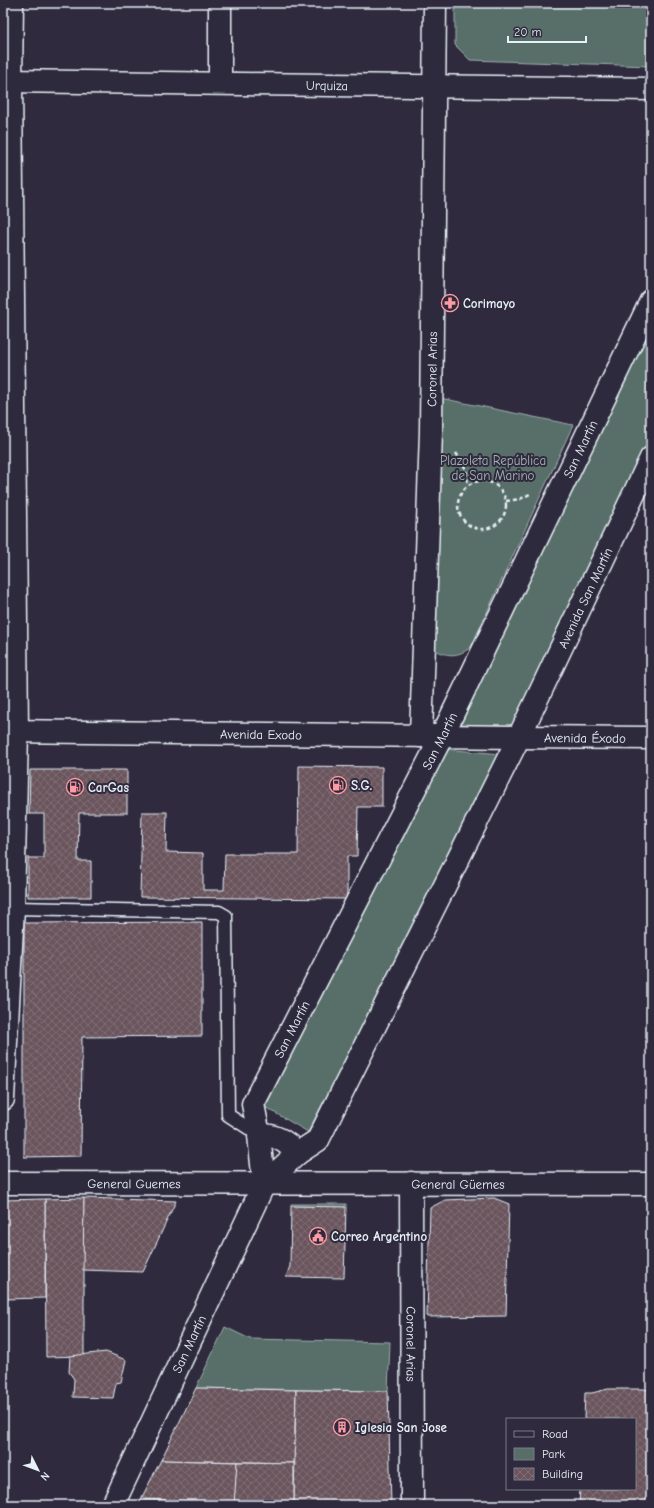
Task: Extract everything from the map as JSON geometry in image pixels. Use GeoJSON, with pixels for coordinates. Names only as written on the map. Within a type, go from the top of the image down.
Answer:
{"type":"FeatureCollection","features":[{"type":"Feature","properties":{"kind":"street"},"geometry":{"type":"LineString","coordinates":[[3,1099],[13,908],[10,731],[7,81],[12,3]]}},
{"type":"Feature","properties":{"kind":"street"},"geometry":{"type":"LineString","coordinates":[[220,3],[220,83]]}},
{"type":"Feature","properties":{"kind":"street","name":"Coronel Arias"},"geometry":{"type":"LineString","coordinates":[[431,736],[431,431],[435,3]]}},
{"type":"Feature","properties":{"kind":"street","name":"Urquiza"},"geometry":{"type":"LineString","coordinates":[[7,81],[651,89]]}},
{"type":"Feature","properties":{"kind":"street","name":"San Martín"},"geometry":{"type":"LineString","coordinates":[[264,1184],[259,1135],[253,1104],[431,736],[651,301]]}},
{"type":"Feature","properties":{"kind":"street","name":"Avenida San Martín"},"geometry":{"type":"LineString","coordinates":[[519,737],[651,458]]}},
{"type":"Feature","properties":{"kind":"street","name":"Avenida Exodo"},"geometry":{"type":"LineString","coordinates":[[10,731],[519,737]]}},
{"type":"Feature","properties":{"kind":"street","name":"San Martín"},"geometry":{"type":"LineString","coordinates":[[114,1505],[264,1184],[298,1153],[318,1140],[519,737]]}},
{"type":"Feature","properties":{"kind":"street","name":"Avenida Éxodo"},"geometry":{"type":"LineString","coordinates":[[519,737],[651,738]]}},
{"type":"Feature","properties":{"kind":"street"},"geometry":{"type":"LineString","coordinates":[[259,1135],[271,1134],[288,1144],[298,1153]]}},
{"type":"Feature","properties":{"kind":"street","name":"General Guemes"},"geometry":{"type":"LineString","coordinates":[[3,1182],[264,1184]]}},
{"type":"Feature","properties":{"kind":"street","name":"Coronel Arias"},"geometry":{"type":"LineString","coordinates":[[411,1183],[412,1505]]}},
{"type":"Feature","properties":{"kind":"street","name":"General Güemes"},"geometry":{"type":"LineString","coordinates":[[264,1184],[651,1184]]}},
{"type":"Feature","properties":{"kind":"lane"},"geometry":{"type":"LineString","coordinates":[[13,908],[219,912],[226,916],[228,1115],[259,1135]]}},
{"type":"Feature","properties":{"kind":"path"},"geometry":{"type":"LineString","coordinates":[[484,481],[492,483],[504,494],[506,501],[506,510],[499,523],[484,529],[469,526],[459,514],[458,506],[462,491],[468,485],[476,482],[484,481]]}},
{"type":"Feature","properties":{"kind":"path"},"geometry":{"type":"LineString","coordinates":[[506,501],[520,499],[535,491]]}},
{"type":"Feature","properties":{"kind":"green space"},"geometry":{"type":"Polygon","coordinates":[[[455,3],[651,3],[651,66],[470,60],[455,45],[455,3]]]}},
{"type":"Feature","properties":{"kind":"green space"},"geometry":{"type":"Polygon","coordinates":[[[651,324],[651,435],[512,727],[459,724],[651,324]]]}},
{"type":"Feature","properties":{"kind":"green space","name":"Plazoleta República de San Marino"},"geometry":{"type":"Polygon","coordinates":[[[440,398],[573,425],[471,647],[466,651],[455,655],[445,654],[429,646],[440,398]]]}},
{"type":"Feature","properties":{"kind":"green space"},"geometry":{"type":"Polygon","coordinates":[[[443,749],[502,754],[308,1132],[265,1107],[443,749]]]}},
{"type":"Feature","properties":{"kind":"green space"},"geometry":{"type":"Polygon","coordinates":[[[291,1204],[346,1204],[346,1207],[291,1206],[291,1204]]]}},
{"type":"Feature","properties":{"kind":"green space"},"geometry":{"type":"Polygon","coordinates":[[[225,1327],[250,1339],[390,1342],[388,1391],[196,1388],[225,1327]]]}},
{"type":"Feature","properties":{"kind":"green space"},"geometry":{"type":"Polygon","coordinates":[[[141,1499],[167,1500],[167,1505],[139,1505],[141,1499]]]}},
{"type":"Feature","properties":{"kind":"building"},"geometry":{"type":"Polygon","coordinates":[[[299,766],[382,767],[382,807],[358,807],[357,856],[347,856],[347,899],[140,897],[142,812],[167,812],[166,852],[203,853],[203,890],[224,890],[225,854],[298,854],[299,766]]]}},
{"type":"Feature","properties":{"kind":"building"},"geometry":{"type":"Polygon","coordinates":[[[30,770],[127,770],[127,813],[79,813],[78,861],[91,861],[91,897],[28,897],[28,858],[44,858],[44,814],[29,814],[30,770]]]}},
{"type":"Feature","properties":{"kind":"building"},"geometry":{"type":"Polygon","coordinates":[[[202,922],[202,1036],[82,1037],[81,1156],[24,1157],[24,923],[202,922]]]}},
{"type":"Feature","properties":{"kind":"building"},"geometry":{"type":"Polygon","coordinates":[[[84,1198],[84,1356],[46,1357],[45,1199],[84,1198]]]}},
{"type":"Feature","properties":{"kind":"building"},"geometry":{"type":"Polygon","coordinates":[[[84,1198],[176,1201],[143,1272],[83,1270],[84,1198]]]}},
{"type":"Feature","properties":{"kind":"building"},"geometry":{"type":"Polygon","coordinates":[[[494,1198],[509,1204],[506,1316],[427,1317],[430,1208],[445,1200],[494,1198]]]}},
{"type":"Feature","properties":{"kind":"building"},"geometry":{"type":"Polygon","coordinates":[[[45,1199],[45,1298],[3,1299],[3,1200],[45,1199]]]}},
{"type":"Feature","properties":{"kind":"building","name":"Correo Argentino"},"geometry":{"type":"Polygon","coordinates":[[[291,1206],[346,1207],[344,1278],[286,1277],[290,1266],[291,1206]]]}},
{"type":"Feature","properties":{"kind":"building"},"geometry":{"type":"Polygon","coordinates":[[[106,1352],[126,1360],[121,1382],[116,1383],[113,1398],[73,1397],[74,1379],[69,1372],[70,1356],[106,1352]]]}},
{"type":"Feature","properties":{"kind":"building"},"geometry":{"type":"Polygon","coordinates":[[[196,1388],[296,1390],[294,1463],[161,1460],[196,1388]]]}},
{"type":"Feature","properties":{"kind":"building"},"geometry":{"type":"Polygon","coordinates":[[[608,1389],[644,1389],[651,1391],[651,1505],[579,1505],[580,1490],[636,1490],[636,1418],[584,1418],[585,1393],[608,1389]]]}},
{"type":"Feature","properties":{"kind":"building","name":"Iglesia San Jose"},"geometry":{"type":"Polygon","coordinates":[[[296,1390],[388,1391],[391,1505],[294,1505],[296,1390]]]}},
{"type":"Feature","properties":{"kind":"building"},"geometry":{"type":"Polygon","coordinates":[[[161,1460],[237,1462],[235,1503],[141,1499],[161,1460]]]}},
{"type":"Feature","properties":{"kind":"building"},"geometry":{"type":"Polygon","coordinates":[[[237,1462],[294,1463],[294,1505],[234,1505],[237,1462]]]}},
{"type":"Feature","properties":{"kind":"building"},"geometry":{"type":"Polygon","coordinates":[[[3,1500],[65,1504],[3,1505],[3,1500]]]}},
{"type":"Feature","properties":{"kind":"place","name":"Corimayo"},"geometry":{"type":"Point","coordinates":[450,303]}},
{"type":"Feature","properties":{"kind":"place","name":"S.G."},"geometry":{"type":"Point","coordinates":[338,785]}},
{"type":"Feature","properties":{"kind":"place","name":"CarGas"},"geometry":{"type":"Point","coordinates":[75,787]}},
{"type":"Feature","properties":{"kind":"place","name":"Correo Argentino"},"geometry":{"type":"Point","coordinates":[318,1236]}},
{"type":"Feature","properties":{"kind":"place","name":"Iglesia San Jose"},"geometry":{"type":"Point","coordinates":[342,1427]}}]}
